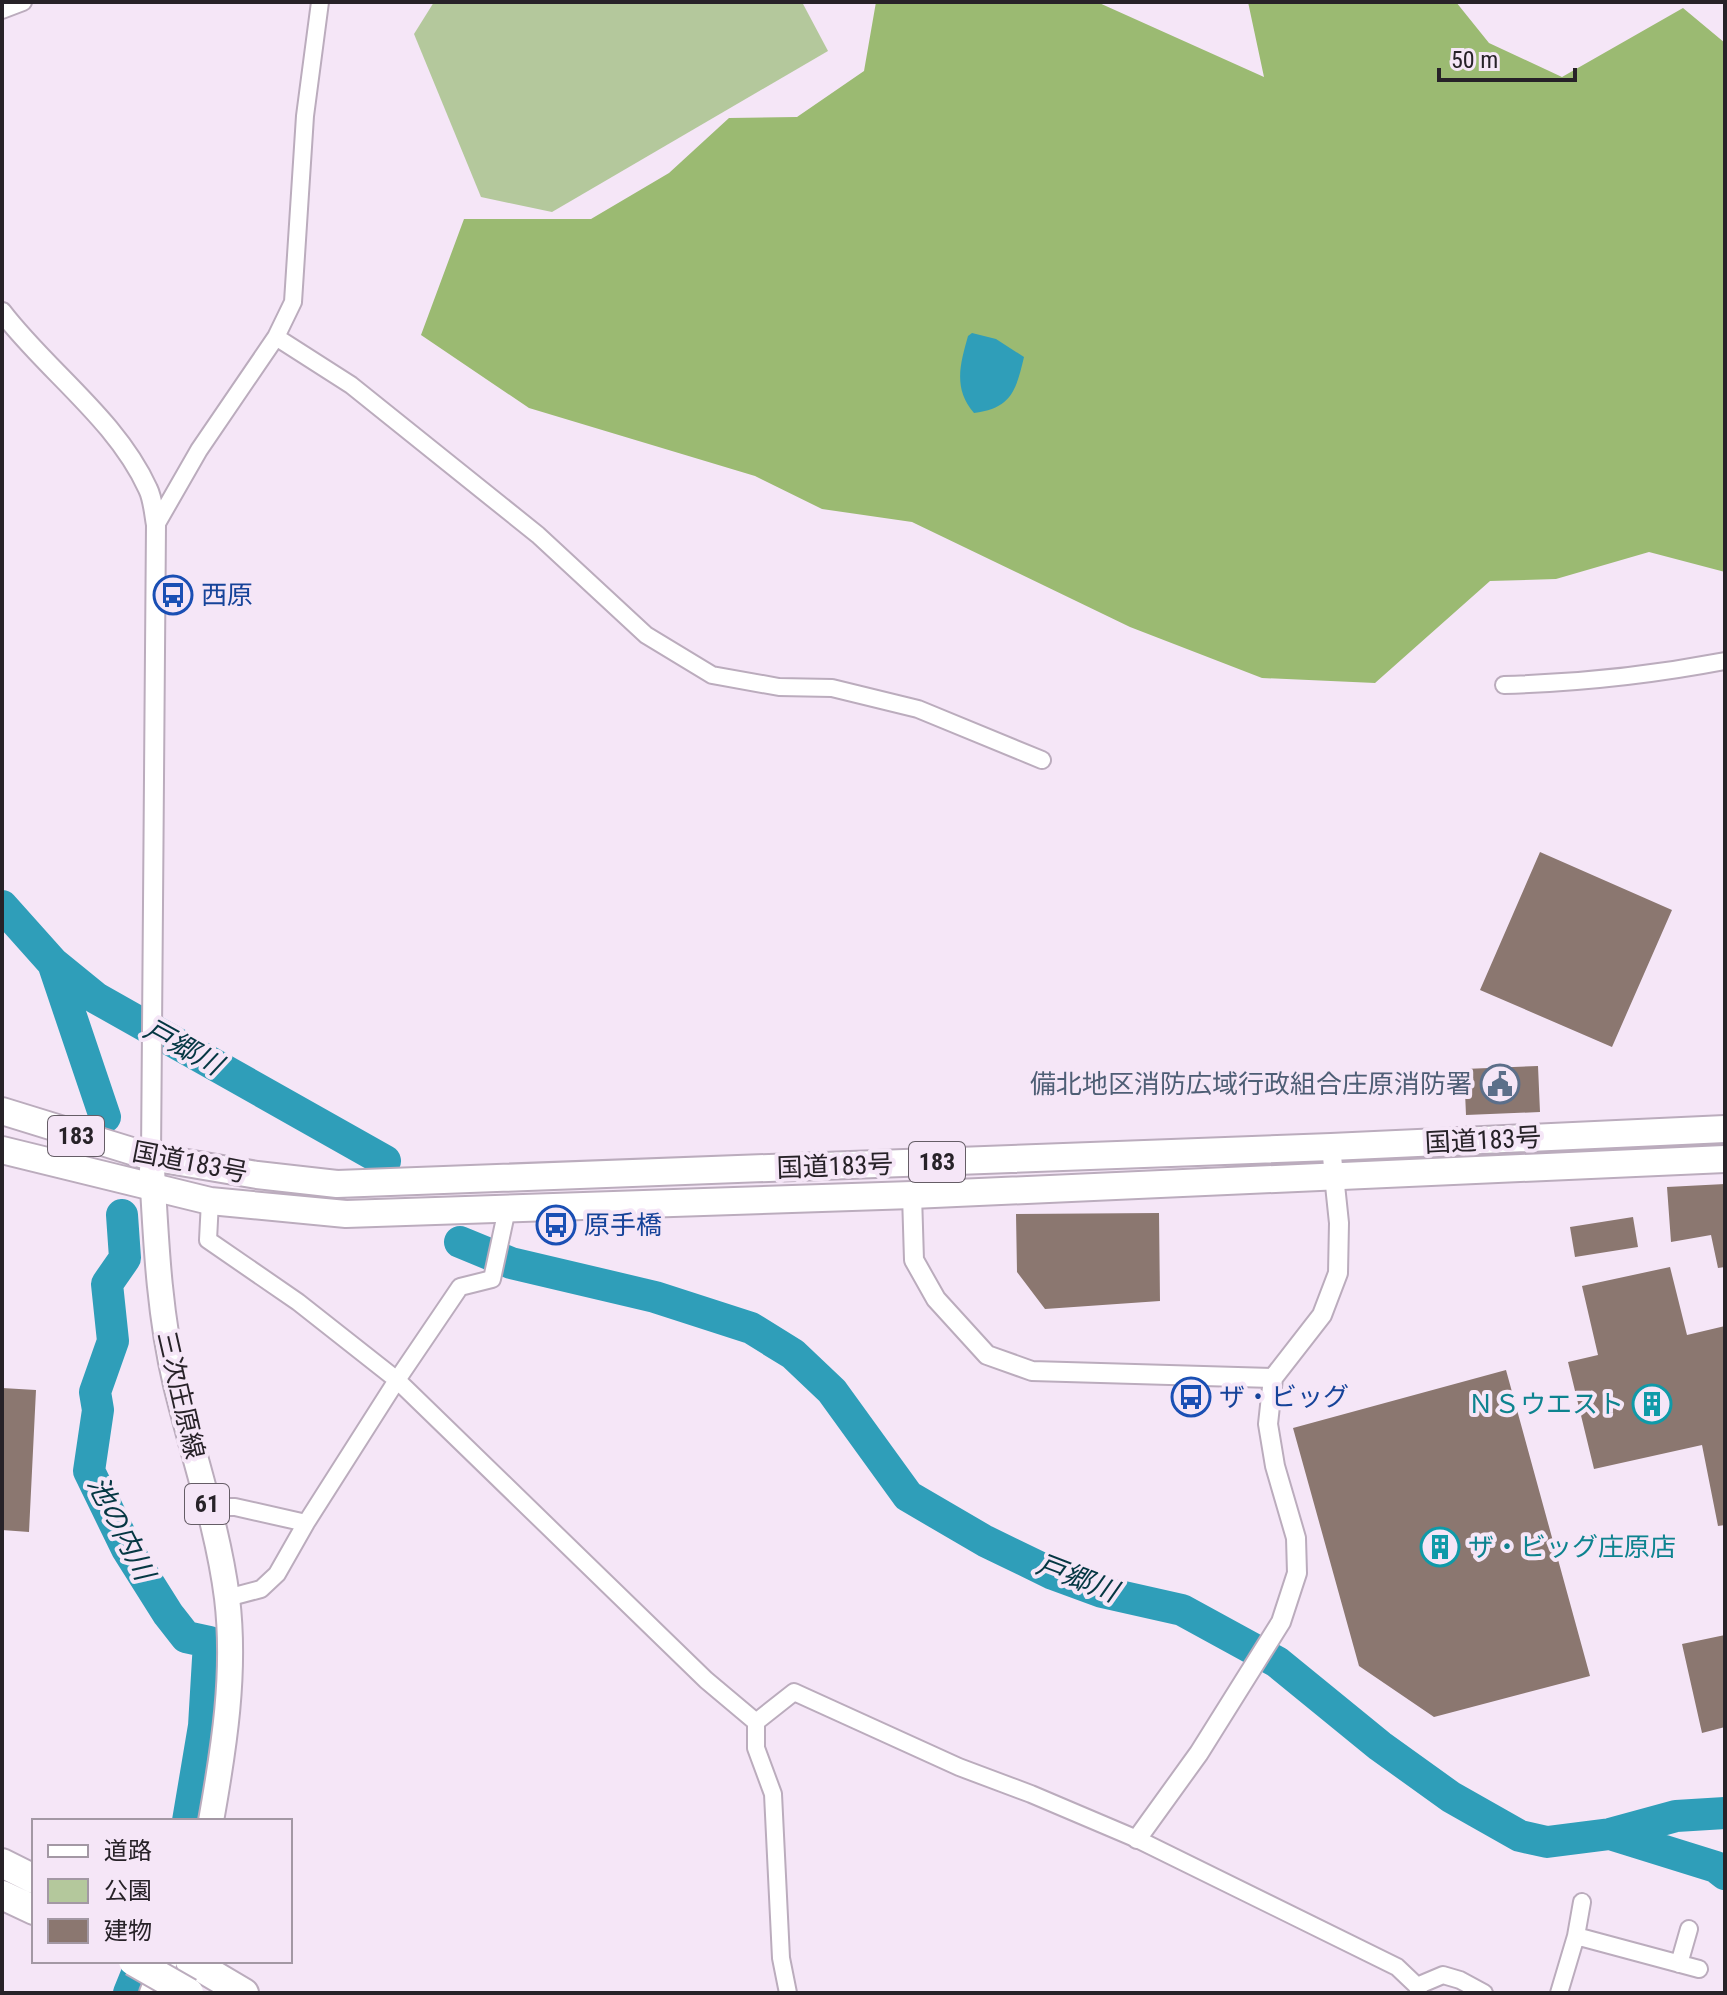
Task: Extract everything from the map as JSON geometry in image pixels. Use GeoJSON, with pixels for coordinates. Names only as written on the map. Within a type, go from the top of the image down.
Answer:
{"type":"FeatureCollection","features":[{"type":"Feature","properties":{"kind":"highway","name":"国道183号"},"geometry":{"type":"LineString","coordinates":[[2,1111],[151,1157],[257,1175],[337,1184],[1725,1129]]}},
{"type":"Feature","properties":{"kind":"highway","name":"国道183号"},"geometry":{"type":"LineString","coordinates":[[2,1150],[210,1201],[346,1214],[912,1195],[1725,1159]]}},
{"type":"Feature","properties":{"kind":"highway"},"geometry":{"type":"LineString","coordinates":[[2,1863],[32,1878]]}},
{"type":"Feature","properties":{"kind":"highway"},"geometry":{"type":"LineString","coordinates":[[2,1895],[32,1909]]}},
{"type":"Feature","properties":{"kind":"highway"},"geometry":{"type":"LineString","coordinates":[[136,1963],[189,1993]]}},
{"type":"Feature","properties":{"kind":"highway"},"geometry":{"type":"LineString","coordinates":[[193,1963],[244,1993]]}},
{"type":"Feature","properties":{"kind":"main road","name":"三次庄原線"},"geometry":{"type":"LineString","coordinates":[[151,1157],[158,1282],[176,1383],[208,1507],[227,1598],[229,1668],[225,1737],[211,1819]]}},
{"type":"Feature","properties":{"kind":"main road"},"geometry":{"type":"LineString","coordinates":[[152,1993],[164,1963]]}},
{"type":"Feature","properties":{"kind":"street"},"geometry":{"type":"LineString","coordinates":[[2,10],[23,2]]}},
{"type":"Feature","properties":{"kind":"street"},"geometry":{"type":"LineString","coordinates":[[156,525],[199,450],[276,337],[293,302],[305,116],[320,2]]}},
{"type":"Feature","properties":{"kind":"street"},"geometry":{"type":"LineString","coordinates":[[2,312],[106,426],[149,490],[156,525],[151,1157]]}},
{"type":"Feature","properties":{"kind":"street"},"geometry":{"type":"LineString","coordinates":[[276,337],[351,385],[538,535],[646,635],[712,675],[779,687],[832,688],[918,709],[1042,760]]}},
{"type":"Feature","properties":{"kind":"street"},"geometry":{"type":"LineString","coordinates":[[1504,685],[1665,673],[1725,661]]}},
{"type":"Feature","properties":{"kind":"street"},"geometry":{"type":"LineString","coordinates":[[1137,1839],[1199,1753],[1281,1622],[1297,1573],[1296,1538],[1275,1466],[1268,1424],[1273,1378],[1322,1315],[1338,1273],[1339,1223],[1331,1147]]}},
{"type":"Feature","properties":{"kind":"street"},"geometry":{"type":"LineString","coordinates":[[912,1195],[914,1260],[936,1299],[987,1355],[1032,1371],[1273,1378]]}},
{"type":"Feature","properties":{"kind":"street"},"geometry":{"type":"LineString","coordinates":[[210,1201],[208,1240],[298,1302],[397,1380],[706,1680],[756,1722],[756,1748],[773,1794],[781,1958],[788,1993]]}},
{"type":"Feature","properties":{"kind":"street"},"geometry":{"type":"LineString","coordinates":[[227,1598],[261,1589],[277,1574],[397,1380],[460,1287],[492,1279],[507,1209]]}},
{"type":"Feature","properties":{"kind":"street"},"geometry":{"type":"LineString","coordinates":[[208,1507],[235,1507],[306,1523]]}},
{"type":"Feature","properties":{"kind":"street"},"geometry":{"type":"LineString","coordinates":[[756,1722],[794,1692],[959,1767],[1137,1839],[1397,1967],[1418,1989],[1443,1975],[1484,1993]]}},
{"type":"Feature","properties":{"kind":"street"},"geometry":{"type":"LineString","coordinates":[[1559,1993],[1576,1936],[1582,1902]]}},
{"type":"Feature","properties":{"kind":"street"},"geometry":{"type":"LineString","coordinates":[[1679,1964],[1689,1929]]}},
{"type":"Feature","properties":{"kind":"street"},"geometry":{"type":"LineString","coordinates":[[1576,1936],[1699,1969]]}},
{"type":"Feature","properties":{"kind":"green space"},"geometry":{"type":"Polygon","coordinates":[[[434,2],[802,2],[828,51],[552,212],[481,197],[414,34],[434,2]]]}},
{"type":"Feature","properties":{"kind":"green space"},"geometry":{"type":"Polygon","coordinates":[[[876,2],[1097,2],[1264,77],[1248,2],[1456,2],[1489,43],[1562,77],[1683,8],[1725,43],[1725,572],[1649,552],[1556,579],[1490,581],[1375,683],[1262,678],[1130,627],[912,522],[822,509],[755,476],[529,408],[421,335],[464,219],[591,219],[669,173],[729,118],[797,117],[864,71],[876,2]]]}},
{"type":"Feature","properties":{"kind":"water"},"geometry":{"type":"Polygon","coordinates":[[[972,333],[996,339],[1024,357],[1010,396],[997,407],[974,413],[963,394],[960,376],[968,336],[972,333]]]}},
{"type":"Feature","properties":{"kind":"building"},"geometry":{"type":"Polygon","coordinates":[[[1540,852],[1672,910],[1612,1047],[1480,990],[1540,852]]]}},
{"type":"Feature","properties":{"kind":"building"},"geometry":{"type":"Polygon","coordinates":[[[1538,1066],[1540,1112],[1466,1115],[1464,1069],[1538,1066]]]}},
{"type":"Feature","properties":{"kind":"building"},"geometry":{"type":"Polygon","coordinates":[[[1725,1184],[1725,1267],[1718,1268],[1711,1235],[1671,1242],[1667,1187],[1725,1184]]]}},
{"type":"Feature","properties":{"kind":"building"},"geometry":{"type":"Polygon","coordinates":[[[1159,1213],[1160,1301],[1045,1309],[1017,1272],[1016,1214],[1159,1213]]]}},
{"type":"Feature","properties":{"kind":"building"},"geometry":{"type":"Polygon","coordinates":[[[1633,1217],[1638,1247],[1575,1257],[1570,1227],[1633,1217]]]}},
{"type":"Feature","properties":{"kind":"building","name":"ＮＳウエスト"},"geometry":{"type":"Polygon","coordinates":[[[1670,1267],[1687,1335],[1725,1326],[1725,1525],[1718,1526],[1702,1445],[1594,1469],[1568,1362],[1598,1355],[1582,1286],[1670,1267]]]}},
{"type":"Feature","properties":{"kind":"building","name":"ザ・ビッグ庄原店"},"geometry":{"type":"Polygon","coordinates":[[[1506,1370],[1590,1676],[1434,1717],[1359,1666],[1293,1428],[1506,1370]]]}},
{"type":"Feature","properties":{"kind":"building"},"geometry":{"type":"Polygon","coordinates":[[[2,1388],[36,1390],[29,1532],[2,1530],[2,1388]]]}},
{"type":"Feature","properties":{"kind":"building"},"geometry":{"type":"Polygon","coordinates":[[[1725,1635],[1725,1727],[1702,1733],[1682,1644],[1725,1635]]]}},
{"type":"Feature","properties":{"kind":"waterway","name":"戸郷川"},"geometry":{"type":"LineString","coordinates":[[2,906],[53,963],[96,998],[385,1161]]}},
{"type":"Feature","properties":{"kind":"waterway","name":"池の内川"},"geometry":{"type":"LineString","coordinates":[[53,963],[105,1117]]}},
{"type":"Feature","properties":{"kind":"waterway","name":"池の内川"},"geometry":{"type":"LineString","coordinates":[[122,1215],[125,1258],[107,1284],[113,1341],[95,1392],[98,1410],[89,1471],[127,1549],[168,1614],[186,1637],[209,1642],[204,1726],[188,1819]]}},
{"type":"Feature","properties":{"kind":"waterway","name":"戸郷川"},"geometry":{"type":"LineString","coordinates":[[460,1242],[511,1263],[655,1297],[751,1328],[793,1354],[832,1391],[908,1496],[985,1541],[1053,1574],[1102,1592],[1182,1610],[1277,1662],[1380,1746],[1451,1797],[1520,1836],[1547,1842],[1610,1834],[1676,1816],[1725,1813]]}},
{"type":"Feature","properties":{"kind":"waterway"},"geometry":{"type":"LineString","coordinates":[[1610,1834],[1716,1867],[1725,1874]]}},
{"type":"Feature","properties":{"kind":"waterway","name":"池の内川"},"geometry":{"type":"LineString","coordinates":[[129,1993],[141,1963]]}},
{"type":"Feature","properties":{"kind":"place","name":"西原"},"geometry":{"type":"Point","coordinates":[173,595]}},
{"type":"Feature","properties":{"kind":"place","name":"備北地区消防広域行政組合庄原消防署"},"geometry":{"type":"Point","coordinates":[1500,1084]}},
{"type":"Feature","properties":{"kind":"place","name":"原手橋"},"geometry":{"type":"Point","coordinates":[556,1225]}},
{"type":"Feature","properties":{"kind":"place","name":"ザ・ビッグ"},"geometry":{"type":"Point","coordinates":[1191,1397]}},
{"type":"Feature","properties":{"kind":"place","name":"ＮＳウエスト"},"geometry":{"type":"Point","coordinates":[1652,1404]}},
{"type":"Feature","properties":{"kind":"place","name":"ザ・ビッグ庄原店"},"geometry":{"type":"Point","coordinates":[1440,1547]}}]}
